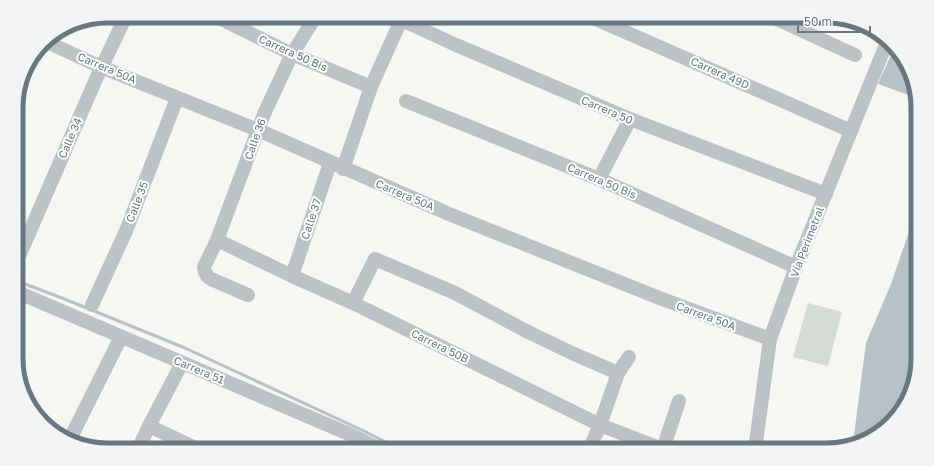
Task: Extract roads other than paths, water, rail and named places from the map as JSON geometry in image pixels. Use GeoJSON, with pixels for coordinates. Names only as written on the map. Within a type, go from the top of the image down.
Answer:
{"type":"FeatureCollection","features":[{"type":"Feature","properties":{"kind":"street","name":"Calle 34"},"geometry":{"type":"LineString","coordinates":[[23,247],[123,23]]}},
{"type":"Feature","properties":{"kind":"street","name":"Carrera 50 Bis"},"geometry":{"type":"LineString","coordinates":[[229,23],[292,54],[371,87]]}},
{"type":"Feature","properties":{"kind":"street","name":"Calle 36"},"geometry":{"type":"LineString","coordinates":[[248,295],[211,279],[207,276],[204,267],[217,240],[264,114],[292,54],[312,23]]}},
{"type":"Feature","properties":{"kind":"street"},"geometry":{"type":"LineString","coordinates":[[343,169],[395,23]]}},
{"type":"Feature","properties":{"kind":"street","name":"Carrera 50"},"geometry":{"type":"LineString","coordinates":[[408,23],[630,120],[826,194]]}},
{"type":"Feature","properties":{"kind":"street","name":"Carrera 49D"},"geometry":{"type":"LineString","coordinates":[[616,23],[851,131]]}},
{"type":"Feature","properties":{"kind":"street"},"geometry":{"type":"LineString","coordinates":[[785,23],[855,55]]}},
{"type":"Feature","properties":{"kind":"street","name":"Carrera 50A"},"geometry":{"type":"LineString","coordinates":[[52,44],[102,67],[258,130],[343,169],[555,258],[770,340]]}},
{"type":"Feature","properties":{"kind":"street","name":"Vía Perimetral"},"geometry":{"type":"LineString","coordinates":[[756,443],[770,340],[796,267],[885,47]]}},
{"type":"Feature","properties":{"kind":"street","name":"Calle 35"},"geometry":{"type":"LineString","coordinates":[[92,305],[126,231],[177,98]]}},
{"type":"Feature","properties":{"kind":"street","name":"Carrera 50 Bis"},"geometry":{"type":"LineString","coordinates":[[406,101],[599,179],[796,267]]}},
{"type":"Feature","properties":{"kind":"street"},"geometry":{"type":"LineString","coordinates":[[599,179],[630,120]]}},
{"type":"Feature","properties":{"kind":"street","name":"Calle 37"},"geometry":{"type":"LineString","coordinates":[[292,276],[330,163]]}},
{"type":"Feature","properties":{"kind":"street","name":"Carrera 50B"},"geometry":{"type":"LineString","coordinates":[[217,240],[353,303],[600,425],[646,443]]}},
{"type":"Feature","properties":{"kind":"street"},"geometry":{"type":"LineString","coordinates":[[353,303],[375,259],[455,293],[528,332],[618,373]]}},
{"type":"Feature","properties":{"kind":"street","name":"Carrera 51"},"geometry":{"type":"LineString","coordinates":[[23,295],[368,443]]}},
{"type":"Feature","properties":{"kind":"street"},"geometry":{"type":"LineString","coordinates":[[72,435],[121,337]]}},
{"type":"Feature","properties":{"kind":"street"},"geometry":{"type":"LineString","coordinates":[[592,443],[618,373],[629,357]]}},
{"type":"Feature","properties":{"kind":"street"},"geometry":{"type":"LineString","coordinates":[[141,443],[182,363]]}},
{"type":"Feature","properties":{"kind":"street"},"geometry":{"type":"LineString","coordinates":[[666,443],[678,401]]}},
{"type":"Feature","properties":{"kind":"street"},"geometry":{"type":"LineString","coordinates":[[149,426],[185,443]]}},
{"type":"Feature","properties":{"kind":"waterway"},"geometry":{"type":"LineString","coordinates":[[23,283],[185,348],[387,443]]}}]}
